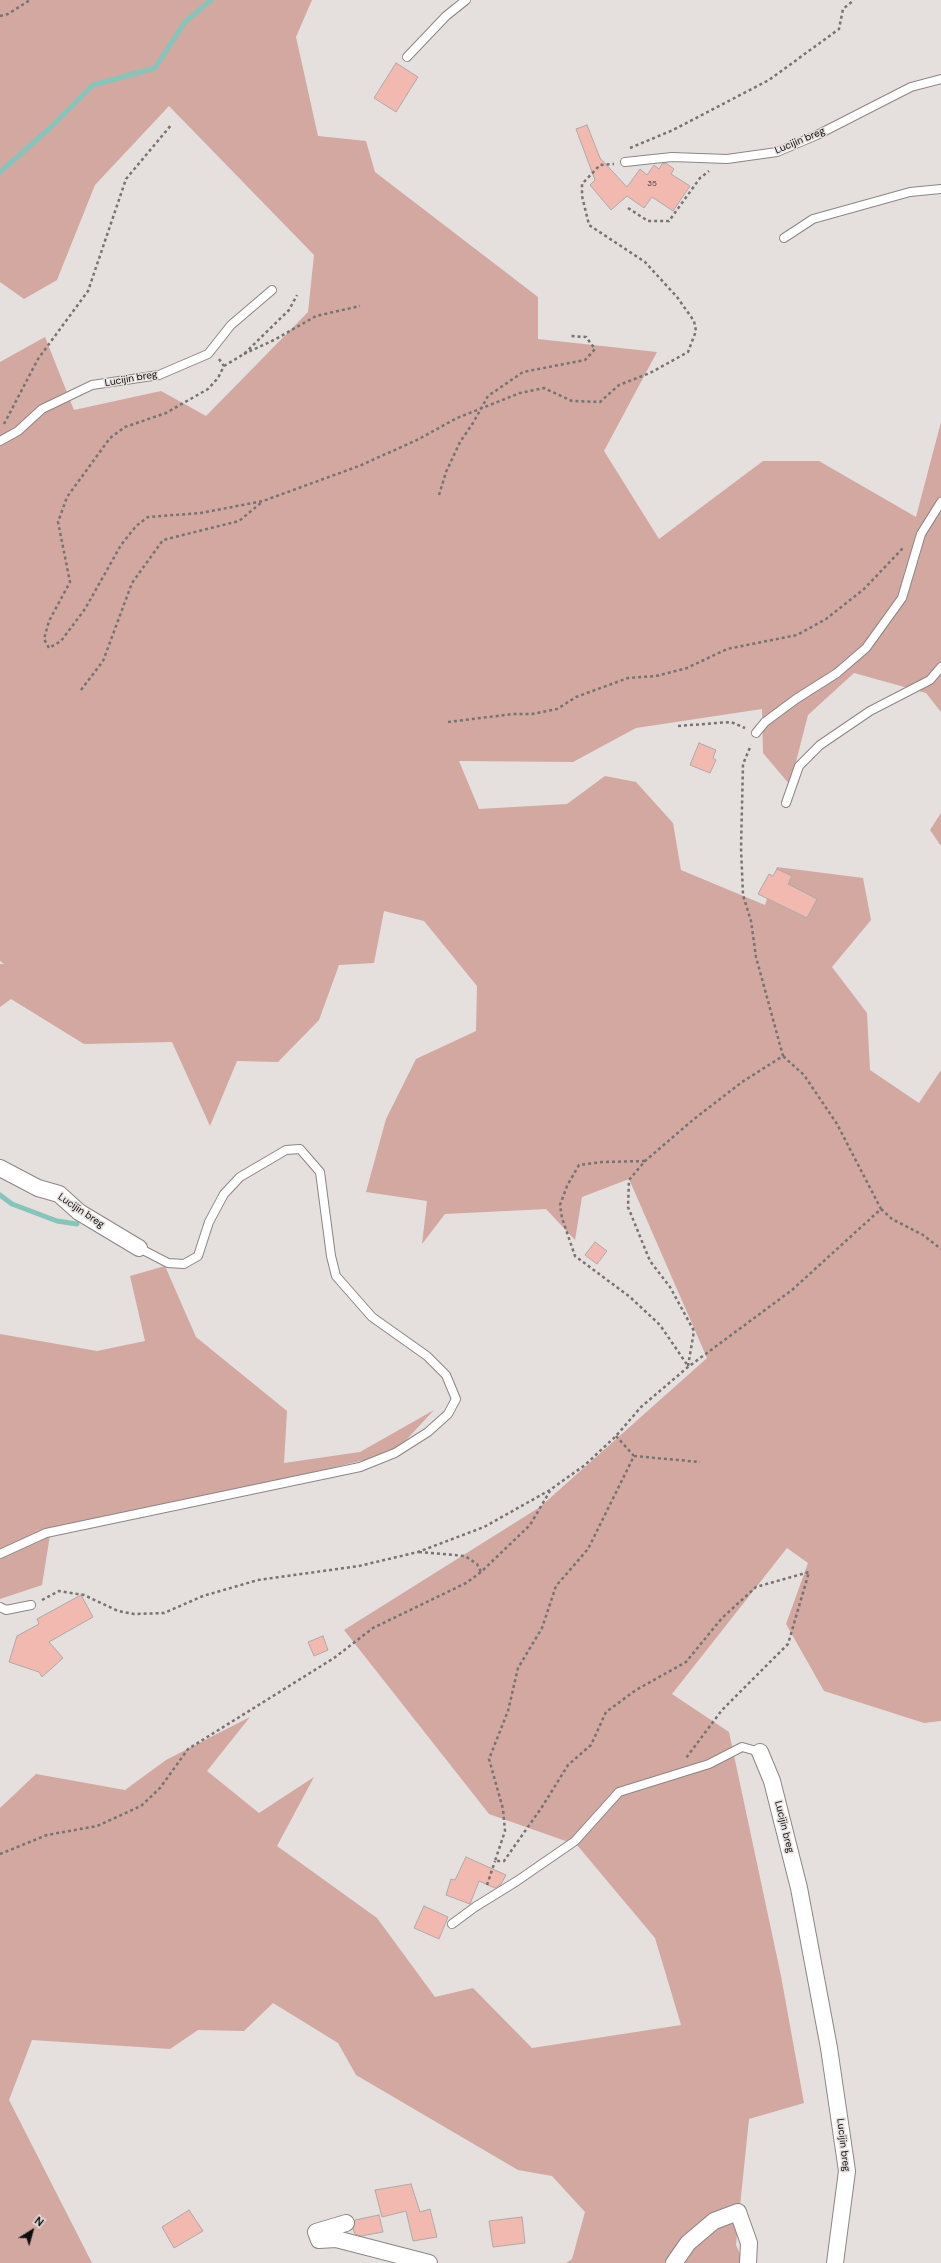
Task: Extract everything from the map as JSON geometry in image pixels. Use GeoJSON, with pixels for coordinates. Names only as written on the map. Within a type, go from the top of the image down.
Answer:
{"type":"FeatureCollection","features":[{"type":"Feature","properties":{"kind":"street","name":"Lucijin breg"},"geometry":{"type":"LineString","coordinates":[[0,1168],[38,1188],[59,1194],[79,1212],[139,1248]]}},
{"type":"Feature","properties":{"kind":"street","name":"Lucijin breg"},"geometry":{"type":"LineString","coordinates":[[760,1752],[772,1781],[799,1888],[829,2048],[843,2140],[847,2171],[835,2263]]}},
{"type":"Feature","properties":{"kind":"street"},"geometry":{"type":"LineString","coordinates":[[674,2263],[688,2243],[714,2221],[738,2212],[749,2244],[748,2263]]}},
{"type":"Feature","properties":{"kind":"street"},"geometry":{"type":"LineString","coordinates":[[346,2223],[316,2232],[319,2240],[336,2239],[429,2263]]}},
{"type":"Feature","properties":{"kind":"lane"},"geometry":{"type":"LineString","coordinates":[[407,57],[446,16],[466,0]]}},
{"type":"Feature","properties":{"kind":"lane","name":"Lucijin breg"},"geometry":{"type":"LineString","coordinates":[[625,162],[672,157],[727,159],[777,152],[817,135],[910,87],[941,79]]}},
{"type":"Feature","properties":{"kind":"lane"},"geometry":{"type":"LineString","coordinates":[[784,238],[813,219],[910,192],[941,190]]}},
{"type":"Feature","properties":{"kind":"lane","name":"Lucijin breg"},"geometry":{"type":"LineString","coordinates":[[0,441],[18,431],[42,409],[92,386],[159,375],[208,354],[231,324],[272,290]]}},
{"type":"Feature","properties":{"kind":"lane"},"geometry":{"type":"LineString","coordinates":[[756,734],[765,722],[796,699],[837,673],[866,648],[902,598],[921,534],[941,502]]}},
{"type":"Feature","properties":{"kind":"lane"},"geometry":{"type":"LineString","coordinates":[[786,802],[799,766],[820,745],[870,711],[930,680],[941,667]]}},
{"type":"Feature","properties":{"kind":"lane"},"geometry":{"type":"LineString","coordinates":[[0,1554],[46,1533],[360,1467],[395,1453],[428,1432],[448,1414],[456,1399],[446,1375],[427,1356],[372,1317],[336,1276],[331,1256],[320,1172],[300,1150],[286,1150],[240,1177],[224,1194],[213,1215],[198,1256],[184,1264],[168,1263],[139,1248]]}},
{"type":"Feature","properties":{"kind":"lane"},"geometry":{"type":"LineString","coordinates":[[0,1606],[6,1610],[31,1605]]}},
{"type":"Feature","properties":{"kind":"lane","name":"Lucijin breg"},"geometry":{"type":"LineString","coordinates":[[452,1924],[475,1906],[517,1881],[574,1841],[619,1792],[709,1764],[742,1747],[760,1752]]}},
{"type":"Feature","properties":{"kind":"path"},"geometry":{"type":"LineString","coordinates":[[0,16],[8,14],[30,0]]}},
{"type":"Feature","properties":{"kind":"path"},"geometry":{"type":"LineString","coordinates":[[360,306],[316,316],[276,339],[244,354],[224,366],[218,378],[208,389],[166,413],[125,426],[110,438],[67,497],[58,522],[70,582],[49,620],[44,639],[49,648],[61,641],[89,603],[121,546],[136,526],[148,517],[201,513],[263,502],[359,466],[417,440],[456,418],[480,410],[520,393],[544,388],[572,401],[600,402],[619,385],[650,373],[688,352],[696,331],[694,321],[677,297],[645,262],[589,225],[582,196],[582,184],[600,165],[625,162],[625,150],[672,130],[769,80],[839,29],[843,9],[854,0]]}},
{"type":"Feature","properties":{"kind":"path"},"geometry":{"type":"LineString","coordinates":[[2,426],[38,358],[88,291],[126,178],[172,124]]}},
{"type":"Feature","properties":{"kind":"path"},"geometry":{"type":"LineString","coordinates":[[628,208],[648,221],[669,221],[700,178],[727,159]]}},
{"type":"Feature","properties":{"kind":"path"},"geometry":{"type":"LineString","coordinates":[[244,354],[289,310],[297,294]]}},
{"type":"Feature","properties":{"kind":"path"},"geometry":{"type":"LineString","coordinates":[[439,495],[446,472],[460,442],[488,396],[523,372],[585,360],[595,349],[586,337],[570,336]]}},
{"type":"Feature","properties":{"kind":"path"},"geometry":{"type":"LineString","coordinates":[[208,354],[219,359],[224,366]]}},
{"type":"Feature","properties":{"kind":"path"},"geometry":{"type":"LineString","coordinates":[[81,690],[104,661],[132,582],[163,540],[239,521],[263,502]]}},
{"type":"Feature","properties":{"kind":"path"},"geometry":{"type":"LineString","coordinates":[[448,722],[513,714],[532,714],[557,709],[576,697],[628,678],[656,676],[687,668],[727,649],[796,635],[826,619],[864,589],[905,546],[921,534]]}},
{"type":"Feature","properties":{"kind":"path"},"geometry":{"type":"LineString","coordinates":[[678,726],[731,722],[756,734],[743,764],[743,895],[751,921],[756,957],[783,1056],[804,1075],[837,1124],[881,1209],[892,1219],[941,1248]]}},
{"type":"Feature","properties":{"kind":"path"},"geometry":{"type":"LineString","coordinates":[[688,1367],[694,1331],[670,1287],[650,1261],[628,1207],[629,1180],[645,1161],[694,1119],[742,1082],[783,1056]]}},
{"type":"Feature","properties":{"kind":"path"},"geometry":{"type":"LineString","coordinates":[[645,1161],[602,1162],[579,1165],[567,1186],[560,1204],[562,1218],[575,1256],[630,1297],[660,1325],[688,1367]]}},
{"type":"Feature","properties":{"kind":"path"},"geometry":{"type":"LineString","coordinates":[[31,1605],[59,1591],[84,1595],[118,1610],[134,1614],[164,1612],[204,1596],[258,1580],[359,1566],[418,1552],[484,1527],[550,1490],[585,1466],[616,1436],[641,1407],[688,1367],[792,1290],[881,1209]]}},
{"type":"Feature","properties":{"kind":"path"},"geometry":{"type":"LineString","coordinates":[[616,1436],[634,1456],[700,1462]]}},
{"type":"Feature","properties":{"kind":"path"},"geometry":{"type":"LineString","coordinates":[[634,1456],[588,1549],[556,1586],[542,1628],[518,1668],[508,1711],[489,1759],[504,1809],[506,1831],[495,1861],[504,1861],[542,1807],[568,1765],[591,1745],[606,1712],[636,1690],[686,1662],[722,1618],[756,1587],[809,1572],[788,1644],[757,1673],[708,1726],[687,1754],[681,1773]]}},
{"type":"Feature","properties":{"kind":"path"},"geometry":{"type":"LineString","coordinates":[[0,1854],[47,1835],[97,1826],[141,1806],[160,1788],[188,1749],[334,1658],[373,1628],[434,1600],[466,1583],[481,1572],[530,1525],[550,1490]]}},
{"type":"Feature","properties":{"kind":"path"},"geometry":{"type":"LineString","coordinates":[[418,1552],[465,1556],[477,1564],[481,1572]]}},
{"type":"Feature","properties":{"kind":"shaded area"},"geometry":{"type":"Polygon","coordinates":[[[0,0],[312,0],[296,37],[318,136],[366,141],[375,172],[538,297],[538,339],[657,352],[604,451],[659,539],[763,461],[819,461],[916,517],[941,422],[941,712],[926,693],[854,673],[808,715],[790,785],[763,753],[762,709],[636,728],[573,762],[459,761],[479,809],[567,804],[605,776],[636,782],[673,823],[681,870],[765,905],[777,867],[863,878],[871,920],[832,967],[867,1013],[870,1070],[919,1103],[941,1070],[941,1721],[924,1723],[824,1691],[786,1624],[808,1563],[787,1548],[672,1694],[729,1732],[781,1976],[804,2103],[749,2119],[736,2245],[744,2263],[566,2263],[572,2259],[585,2212],[552,2176],[518,2170],[356,2075],[338,2043],[273,2003],[244,2031],[198,2030],[170,2049],[32,2040],[9,2100],[92,2263],[0,2263],[0,1808],[36,1774],[125,1790],[166,1760],[250,1717],[207,1771],[259,1813],[314,1777],[277,1846],[377,1918],[435,1997],[473,1988],[532,2048],[681,2025],[655,1938],[577,1845],[489,1814],[344,1630],[540,1507],[707,1358],[629,1179],[582,1197],[575,1240],[546,1209],[445,1214],[422,1244],[427,1201],[366,1192],[386,1119],[416,1059],[476,1031],[477,986],[424,921],[384,911],[374,963],[339,965],[319,1020],[278,1062],[237,1061],[210,1126],[172,1042],[84,1044],[11,999],[0,1007],[0,964],[4,964],[0,961],[0,362],[45,337],[74,410],[161,391],[206,416],[308,312],[314,255],[169,106],[95,185],[57,280],[24,299],[0,282],[0,0]]]}},
{"type":"Feature","properties":{"kind":"shaded area"},"geometry":{"type":"Polygon","coordinates":[[[941,813],[941,846],[930,830],[941,813]]]}},
{"type":"Feature","properties":{"kind":"shaded area"},"geometry":{"type":"Polygon","coordinates":[[[165,1266],[196,1337],[287,1411],[284,1463],[360,1452],[434,1410],[394,1453],[50,1535],[42,1585],[0,1599],[0,1334],[97,1351],[145,1341],[130,1276],[165,1266]]]}},
{"type":"Feature","properties":{"kind":"building"},"geometry":{"type":"Polygon","coordinates":[[[396,63],[418,77],[396,112],[374,98],[396,63]]]}},
{"type":"Feature","properties":{"kind":"building"},"geometry":{"type":"Polygon","coordinates":[[[587,125],[600,158],[627,187],[640,169],[647,175],[654,165],[659,169],[662,164],[666,163],[674,169],[671,174],[690,186],[673,211],[652,197],[644,208],[627,196],[611,210],[590,185],[595,180],[576,129],[587,125]]]}},
{"type":"Feature","properties":{"kind":"building"},"geometry":{"type":"Polygon","coordinates":[[[699,743],[716,750],[713,758],[716,760],[710,773],[690,765],[699,743]]]}},
{"type":"Feature","properties":{"kind":"building"},"geometry":{"type":"Polygon","coordinates":[[[777,869],[792,876],[788,884],[817,899],[807,918],[758,894],[769,874],[773,876],[777,869]]]}},
{"type":"Feature","properties":{"kind":"building"},"geometry":{"type":"Polygon","coordinates":[[[595,1242],[607,1251],[597,1264],[585,1255],[595,1242]]]}},
{"type":"Feature","properties":{"kind":"building"},"geometry":{"type":"Polygon","coordinates":[[[81,1595],[93,1617],[49,1642],[63,1658],[42,1677],[39,1672],[9,1662],[17,1636],[39,1624],[37,1619],[81,1595]]]}},
{"type":"Feature","properties":{"kind":"building"},"geometry":{"type":"Polygon","coordinates":[[[323,1636],[328,1650],[314,1656],[308,1642],[323,1636]]]}},
{"type":"Feature","properties":{"kind":"building"},"geometry":{"type":"Polygon","coordinates":[[[466,1857],[506,1875],[501,1884],[495,1888],[479,1881],[470,1904],[446,1895],[451,1879],[455,1880],[466,1857]]]}},
{"type":"Feature","properties":{"kind":"building"},"geometry":{"type":"Polygon","coordinates":[[[424,1906],[448,1917],[439,1939],[414,1928],[424,1906]]]}},
{"type":"Feature","properties":{"kind":"building"},"geometry":{"type":"Polygon","coordinates":[[[411,2184],[420,2212],[430,2209],[437,2237],[413,2241],[406,2211],[382,2217],[375,2190],[411,2184]]]}},
{"type":"Feature","properties":{"kind":"building"},"geometry":{"type":"Polygon","coordinates":[[[189,2210],[203,2231],[174,2248],[162,2227],[189,2210]]]}},
{"type":"Feature","properties":{"kind":"building"},"geometry":{"type":"Polygon","coordinates":[[[379,2215],[383,2232],[361,2236],[355,2234],[353,2229],[355,2220],[379,2215]]]}},
{"type":"Feature","properties":{"kind":"building"},"geometry":{"type":"Polygon","coordinates":[[[522,2217],[525,2243],[493,2247],[489,2221],[522,2217]]]}},
{"type":"Feature","properties":{"kind":"waterway"},"geometry":{"type":"LineString","coordinates":[[0,172],[50,128],[93,85],[155,68],[185,22],[211,0]]}},
{"type":"Feature","properties":{"kind":"waterway"},"geometry":{"type":"LineString","coordinates":[[0,1195],[12,1204],[57,1221],[77,1224]]}}]}
